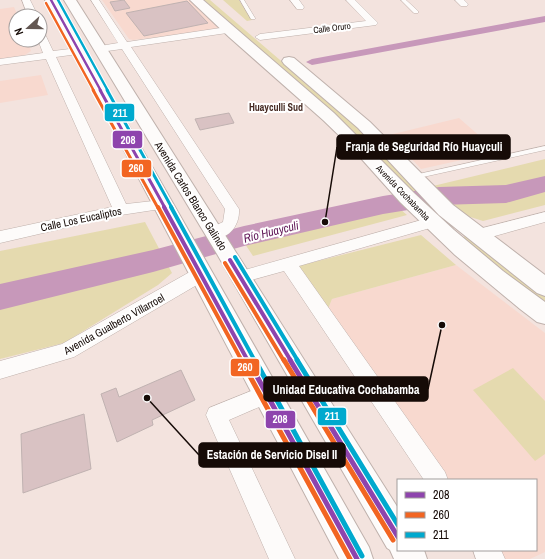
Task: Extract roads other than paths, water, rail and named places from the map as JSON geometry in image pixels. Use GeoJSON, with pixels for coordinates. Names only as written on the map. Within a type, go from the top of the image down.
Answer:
{"type":"FeatureCollection","features":[{"type":"Feature","properties":{"kind":"main road"},"geometry":{"type":"LineString","coordinates":[[51,0],[357,559]]}},
{"type":"Feature","properties":{"kind":"main road","name":"Avenida Carlos Blanco Galindo"},"geometry":{"type":"LineString","coordinates":[[70,0],[241,277],[397,535]]}},
{"type":"Feature","properties":{"kind":"main road","name":"Avenida Cochabamba"},"geometry":{"type":"LineString","coordinates":[[196,0],[226,30],[296,87],[421,198],[460,222],[545,288]]}},
{"type":"Feature","properties":{"kind":"main road","name":"Avenida Cochabamba"},"geometry":{"type":"LineString","coordinates":[[216,0],[364,125],[414,177],[421,198],[435,225],[520,297],[545,315]]}},
{"type":"Feature","properties":{"kind":"main road"},"geometry":{"type":"LineString","coordinates":[[435,225],[460,222]]}},
{"type":"Feature","properties":{"kind":"street"},"geometry":{"type":"LineString","coordinates":[[95,0],[232,209],[232,220],[218,240]]}},
{"type":"Feature","properties":{"kind":"street","name":"Calle Oruro"},"geometry":{"type":"LineString","coordinates":[[260,37],[373,23],[350,0]]}},
{"type":"Feature","properties":{"kind":"street"},"geometry":{"type":"LineString","coordinates":[[100,49],[226,30]]}},
{"type":"Feature","properties":{"kind":"street"},"geometry":{"type":"LineString","coordinates":[[46,48],[121,210]]}},
{"type":"Feature","properties":{"kind":"street"},"geometry":{"type":"LineString","coordinates":[[0,62],[78,51]]}},
{"type":"Feature","properties":{"kind":"street","name":"Calle Los Eucaliptos"},"geometry":{"type":"LineString","coordinates":[[0,237],[121,210],[162,205]]}},
{"type":"Feature","properties":{"kind":"street"},"geometry":{"type":"LineString","coordinates":[[477,235],[545,217]]}},
{"type":"Feature","properties":{"kind":"street"},"geometry":{"type":"LineString","coordinates":[[241,277],[288,263],[435,225]]}},
{"type":"Feature","properties":{"kind":"street","name":"Avenida Gualberto Villarroel"},"geometry":{"type":"LineString","coordinates":[[0,370],[67,351],[151,304],[193,260]]}},
{"type":"Feature","properties":{"kind":"street"},"geometry":{"type":"LineString","coordinates":[[288,263],[436,479]]}},
{"type":"Feature","properties":{"kind":"street"},"geometry":{"type":"LineString","coordinates":[[266,394],[216,415],[282,559]]}},
{"type":"Feature","properties":{"kind":"street"},"geometry":{"type":"LineString","coordinates":[[486,551],[492,559]]}},
{"type":"Feature","properties":{"kind":"lane"},"geometry":{"type":"LineString","coordinates":[[242,0],[253,18]]}},
{"type":"Feature","properties":{"kind":"lane"},"geometry":{"type":"LineString","coordinates":[[403,0],[416,12]]}},
{"type":"Feature","properties":{"kind":"lane"},"geometry":{"type":"LineString","coordinates":[[414,177],[545,148]]}},
{"type":"Feature","properties":{"kind":"waterway"},"geometry":{"type":"LineString","coordinates":[[312,62],[545,19]]}},
{"type":"Feature","properties":{"kind":"waterway","name":"Río Huayculi"},"geometry":{"type":"LineString","coordinates":[[0,297],[153,261],[244,236],[383,205],[439,196],[506,194],[545,184]]}},
{"type":"Feature","properties":{"kind":"place","name":"Franja de Seguridad Río Huayculi"},"geometry":{"type":"Point","coordinates":[325,222]}},
{"type":"Feature","properties":{"kind":"place","name":"Unidad Educativa Cochabamba"},"geometry":{"type":"Point","coordinates":[442,325]}},
{"type":"Feature","properties":{"kind":"place","name":"Estación de Servicio Disel II"},"geometry":{"type":"Point","coordinates":[147,398]}},
{"type":"Feature","properties":{"kind":"district","name":"Huayculli Sud"},"geometry":{"type":"Point","coordinates":[276,107]}}]}
